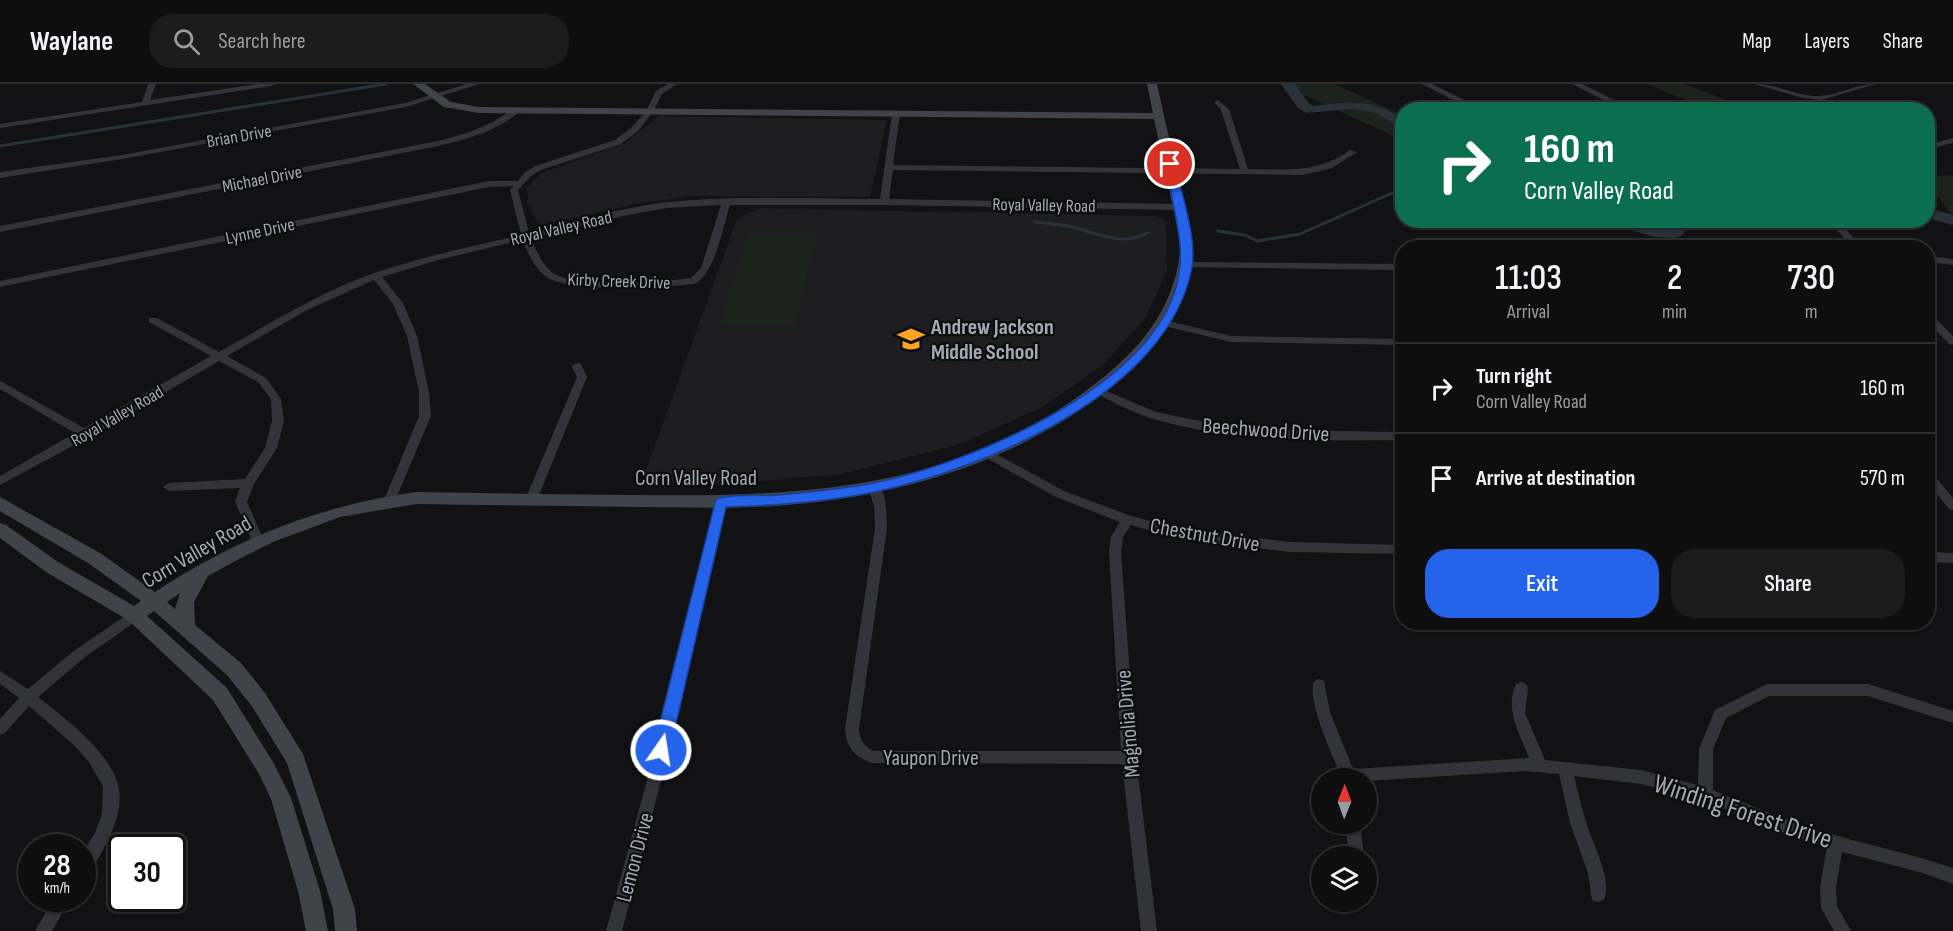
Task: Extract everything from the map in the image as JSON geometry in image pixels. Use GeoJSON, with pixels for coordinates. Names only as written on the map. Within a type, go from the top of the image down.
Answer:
{"type":"FeatureCollection","features":[{"type":"Feature","properties":{"kind":"main road"},"geometry":{"type":"LineString","coordinates":[[418,84],[448,105],[466,109],[1159,116]]}},
{"type":"Feature","properties":{"kind":"main road","name":"Corn Valley Road"},"geometry":{"type":"LineString","coordinates":[[134,615],[203,571],[297,523],[390,500],[416,498],[721,502],[779,500],[874,487],[926,474],[987,453],[1056,420],[1099,391],[1140,354],[1164,323],[1179,294],[1187,265],[1187,245],[1152,84]]}},
{"type":"Feature","properties":{"kind":"main road"},"geometry":{"type":"LineString","coordinates":[[0,503],[94,558],[154,601],[234,669],[258,699],[296,760],[344,909],[346,931]]}},
{"type":"Feature","properties":{"kind":"main road"},"geometry":{"type":"LineString","coordinates":[[0,529],[52,567],[134,615],[220,694],[266,768],[281,798],[309,891],[316,931]]}},
{"type":"Feature","properties":{"kind":"main road"},"geometry":{"type":"LineString","coordinates":[[187,631],[184,612],[186,596],[203,571]]}},
{"type":"Feature","properties":{"kind":"street"},"geometry":{"type":"LineString","coordinates":[[145,105],[152,84]]}},
{"type":"Feature","properties":{"kind":"street"},"geometry":{"type":"LineString","coordinates":[[0,126],[271,84]]}},
{"type":"Feature","properties":{"kind":"street","name":"Brian Drive"},"geometry":{"type":"LineString","coordinates":[[0,175],[122,157],[406,105],[475,84]]}},
{"type":"Feature","properties":{"kind":"street"},"geometry":{"type":"LineString","coordinates":[[520,183],[538,168],[618,142],[635,129],[649,112],[659,93],[673,84]]}},
{"type":"Feature","properties":{"kind":"street"},"geometry":{"type":"LineString","coordinates":[[1426,84],[1463,102]]}},
{"type":"Feature","properties":{"kind":"street"},"geometry":{"type":"LineString","coordinates":[[1576,84],[1613,102]]}},
{"type":"Feature","properties":{"kind":"street"},"geometry":{"type":"LineString","coordinates":[[1760,84],[1803,96],[1821,98],[1872,84]]}},
{"type":"Feature","properties":{"kind":"street"},"geometry":{"type":"LineString","coordinates":[[1218,102],[1224,109],[1244,168]]}},
{"type":"Feature","properties":{"kind":"street","name":"Michael Drive"},"geometry":{"type":"LineString","coordinates":[[0,229],[410,150],[453,140],[489,127],[507,119],[517,110]]}},
{"type":"Feature","properties":{"kind":"street"},"geometry":{"type":"LineString","coordinates":[[884,202],[896,114]]}},
{"type":"Feature","properties":{"kind":"street"},"geometry":{"type":"LineString","coordinates":[[1935,145],[1953,140]]}},
{"type":"Feature","properties":{"kind":"street"},"geometry":{"type":"LineString","coordinates":[[888,167],[1170,167],[1319,170],[1339,162],[1353,152]]}},
{"type":"Feature","properties":{"kind":"street","name":"Kirby Creek Drive"},"geometry":{"type":"LineString","coordinates":[[520,183],[514,190],[526,235],[539,265],[556,279],[609,283],[694,281],[705,269],[726,202]]}},
{"type":"Feature","properties":{"kind":"street","name":"Lynne Drive"},"geometry":{"type":"LineString","coordinates":[[0,284],[489,184],[520,183]]}},
{"type":"Feature","properties":{"kind":"street","name":"Royal Valley Road"},"geometry":{"type":"LineString","coordinates":[[0,481],[304,308],[376,276],[435,258],[526,235],[667,205],[726,202],[1178,207]]}},
{"type":"Feature","properties":{"kind":"street"},"geometry":{"type":"LineString","coordinates":[[1840,228],[1851,240]]}},
{"type":"Feature","properties":{"kind":"street"},"geometry":{"type":"LineString","coordinates":[[1935,260],[1953,262]]}},
{"type":"Feature","properties":{"kind":"street"},"geometry":{"type":"LineString","coordinates":[[1187,265],[1395,267]]}},
{"type":"Feature","properties":{"kind":"street"},"geometry":{"type":"LineString","coordinates":[[376,276],[398,303],[412,336],[424,392],[425,416],[415,446],[390,500]]}},
{"type":"Feature","properties":{"kind":"street"},"geometry":{"type":"LineString","coordinates":[[153,320],[262,380],[276,399],[278,421],[271,448],[248,483],[241,502],[258,541]]}},
{"type":"Feature","properties":{"kind":"street"},"geometry":{"type":"LineString","coordinates":[[1164,323],[1231,339],[1395,342]]}},
{"type":"Feature","properties":{"kind":"street"},"geometry":{"type":"LineString","coordinates":[[1935,323],[1953,342]]}},
{"type":"Feature","properties":{"kind":"street"},"geometry":{"type":"LineString","coordinates":[[531,500],[582,377],[577,366]]}},
{"type":"Feature","properties":{"kind":"street"},"geometry":{"type":"LineString","coordinates":[[0,384],[85,434]]}},
{"type":"Feature","properties":{"kind":"street","name":"Beechwood Drive"},"geometry":{"type":"LineString","coordinates":[[1099,391],[1152,414],[1226,430],[1283,434],[1395,436]]}},
{"type":"Feature","properties":{"kind":"street","name":"Chestnut Drive"},"geometry":{"type":"LineString","coordinates":[[987,453],[1060,494],[1128,520],[1184,535],[1292,547],[1395,549]]}},
{"type":"Feature","properties":{"kind":"street"},"geometry":{"type":"LineString","coordinates":[[169,487],[248,483]]}},
{"type":"Feature","properties":{"kind":"street"},"geometry":{"type":"LineString","coordinates":[[1935,484],[1953,506]]}},
{"type":"Feature","properties":{"kind":"street","name":"Yaupon Drive"},"geometry":{"type":"LineString","coordinates":[[874,487],[880,506],[881,528],[852,729],[853,743],[860,753],[872,757],[1129,758]]}},
{"type":"Feature","properties":{"kind":"street","name":"Lemon Drive"},"geometry":{"type":"LineString","coordinates":[[614,931],[656,773],[721,502]]}},
{"type":"Feature","properties":{"kind":"street","name":"Magnolia Drive"},"geometry":{"type":"LineString","coordinates":[[1128,520],[1117,537],[1115,552],[1129,758],[1149,931]]}},
{"type":"Feature","properties":{"kind":"street"},"geometry":{"type":"LineString","coordinates":[[1935,557],[1953,558]]}},
{"type":"Feature","properties":{"kind":"street","name":"Corn Valley Road"},"geometry":{"type":"LineString","coordinates":[[0,729],[29,696],[85,649],[134,615]]}},
{"type":"Feature","properties":{"kind":"street"},"geometry":{"type":"LineString","coordinates":[[0,677],[29,696],[80,742],[102,770],[111,786],[111,806],[104,832],[96,845]]}},
{"type":"Feature","properties":{"kind":"street"},"geometry":{"type":"LineString","coordinates":[[1319,685],[1323,712],[1345,768]]}},
{"type":"Feature","properties":{"kind":"street"},"geometry":{"type":"LineString","coordinates":[[1521,688],[1518,713],[1540,766]]}},
{"type":"Feature","properties":{"kind":"street"},"geometry":{"type":"LineString","coordinates":[[1705,794],[1706,749],[1720,714],[1767,690],[1868,690],[1953,717]]}},
{"type":"Feature","properties":{"kind":"street","name":"Winding Forest Drive"},"geometry":{"type":"LineString","coordinates":[[1377,775],[1525,764],[1641,777],[1705,794],[1776,823],[1836,843],[1953,876]]}},
{"type":"Feature","properties":{"kind":"street"},"geometry":{"type":"LineString","coordinates":[[1564,768],[1578,823],[1596,873],[1598,894]]}},
{"type":"Feature","properties":{"kind":"street"},"geometry":{"type":"LineString","coordinates":[[1836,843],[1828,887],[1829,908],[1843,931]]}},
{"type":"Feature","properties":{"kind":"street"},"geometry":{"type":"LineString","coordinates":[[43,931],[55,912]]}},
{"type":"Feature","properties":{"kind":"shaded area"},"geometry":{"type":"Polygon","coordinates":[[[1280,84],[1335,84],[1395,112],[1395,138],[1280,84]]]}},
{"type":"Feature","properties":{"kind":"shaded area"},"geometry":{"type":"Polygon","coordinates":[[[1646,84],[1685,84],[1732,102],[1692,102],[1646,84]]]}},
{"type":"Feature","properties":{"kind":"shaded area"},"geometry":{"type":"Polygon","coordinates":[[[659,116],[887,120],[870,197],[691,196],[636,204],[539,226],[528,204],[527,187],[541,173],[625,143],[659,116]]]}},
{"type":"Feature","properties":{"kind":"shaded area"},"geometry":{"type":"Polygon","coordinates":[[[1953,175],[1953,218],[1941,199],[1935,196],[1935,176],[1953,175]]]}},
{"type":"Feature","properties":{"kind":"shaded area","name":"Andrew Jackson Middle School"},"geometry":{"type":"Polygon","coordinates":[[[760,208],[1155,216],[1166,221],[1167,270],[1146,317],[1104,364],[1041,408],[957,445],[841,474],[726,484],[655,483],[645,473],[737,219],[760,208]]]}},
{"type":"Feature","properties":{"kind":"shaded area"},"geometry":{"type":"Polygon","coordinates":[[[750,231],[817,232],[794,326],[720,325],[750,231]]]}},
{"type":"Feature","properties":{"kind":"waterway"},"geometry":{"type":"LineString","coordinates":[[0,146],[386,84]]}},
{"type":"Feature","properties":{"kind":"waterway"},"geometry":{"type":"LineString","coordinates":[[1288,84],[1303,105],[1311,110],[1355,105],[1380,110],[1395,120]]}},
{"type":"Feature","properties":{"kind":"waterway"},"geometry":{"type":"LineString","coordinates":[[1218,231],[1245,235],[1257,241],[1300,234],[1395,193]]}},
{"type":"Feature","properties":{"kind":"waterway"},"geometry":{"type":"LineString","coordinates":[[1935,215],[1953,220]]}},
{"type":"Feature","properties":{"kind":"waterway"},"geometry":{"type":"LineString","coordinates":[[1035,222],[1067,226],[1120,239],[1139,237],[1149,232]]}},
{"type":"Feature","properties":{"kind":"waterway"},"geometry":{"type":"LineString","coordinates":[[1641,228],[1655,232],[1675,233],[1680,228]]}},
{"type":"Feature","properties":{"kind":"place","name":"Andrew Jackson Middle School"},"geometry":{"type":"Point","coordinates":[911,339]}},
{"type":"Feature","properties":{"kind":"route"},"geometry":{"type":"LineString","coordinates":[[661,750],[721,502],[779,500],[820,495],[874,487],[926,474],[987,453],[1050,423],[1099,391],[1140,354],[1164,323],[1179,294],[1187,265],[1187,245],[1170,164]]}}]}
